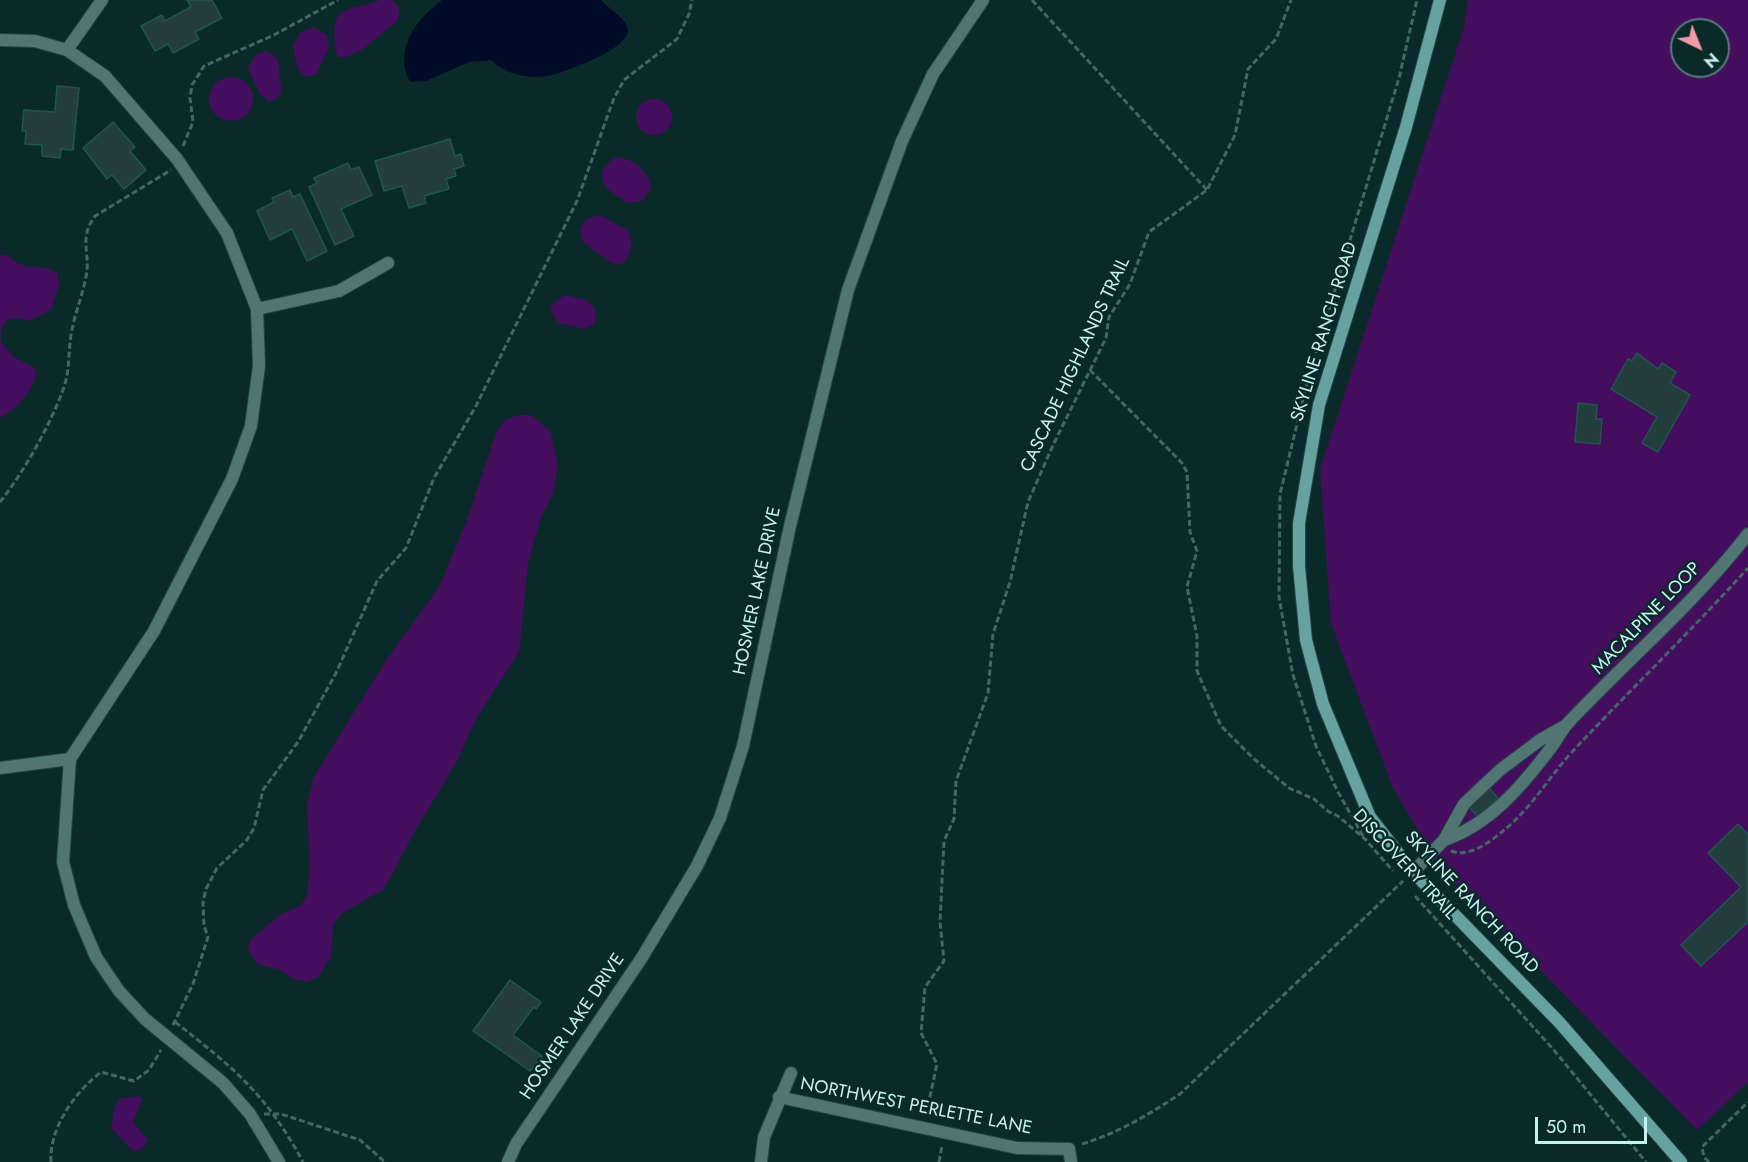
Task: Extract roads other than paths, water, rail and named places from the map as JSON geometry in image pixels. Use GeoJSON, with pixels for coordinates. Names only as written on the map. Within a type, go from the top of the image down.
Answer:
{"type":"FeatureCollection","features":[{"type":"Feature","properties":{"kind":"street"},"geometry":{"type":"LineString","coordinates":[[67,50],[102,0]]}},
{"type":"Feature","properties":{"kind":"street","name":"HOSMER LAKE DRIVE"},"geometry":{"type":"LineString","coordinates":[[508,1162],[516,1144],[641,959],[697,866],[720,818],[743,746],[790,526],[848,290],[902,141],[933,74],[983,0]]}},
{"type":"Feature","properties":{"kind":"street","name":"SKYLINE RANCH ROAD"},"geometry":{"type":"LineString","coordinates":[[1440,0],[1406,127],[1319,405],[1299,523],[1299,566],[1306,640],[1323,704],[1370,817],[1413,872],[1559,1022],[1681,1162]]}},
{"type":"Feature","properties":{"kind":"street"},"geometry":{"type":"LineString","coordinates":[[0,40],[35,41],[67,50],[105,76],[177,159],[227,233],[257,309],[259,366],[252,416],[232,479],[154,631],[70,759],[63,862],[74,905],[96,957],[119,991],[146,1019],[223,1083],[250,1114],[279,1162]]}},
{"type":"Feature","properties":{"kind":"street"},"geometry":{"type":"LineString","coordinates":[[257,309],[339,291],[388,263]]}},
{"type":"Feature","properties":{"kind":"street","name":"MACALPINE LOOP"},"geometry":{"type":"LineString","coordinates":[[1441,842],[1479,823],[1511,795],[1567,725],[1665,629],[1721,569],[1748,534]]}},
{"type":"Feature","properties":{"kind":"street","name":"MACALPINE LOOP"},"geometry":{"type":"LineString","coordinates":[[1441,842],[1464,804],[1500,770],[1540,740],[1567,725]]}},
{"type":"Feature","properties":{"kind":"street"},"geometry":{"type":"LineString","coordinates":[[0,768],[70,759]]}},
{"type":"Feature","properties":{"kind":"street"},"geometry":{"type":"LineString","coordinates":[[1413,872],[1441,842]]}},
{"type":"Feature","properties":{"kind":"street"},"geometry":{"type":"LineString","coordinates":[[761,1162],[764,1137],[791,1073]]}},
{"type":"Feature","properties":{"kind":"street","name":"NORTHWEST PERLETTE LANE"},"geometry":{"type":"LineString","coordinates":[[779,1097],[1017,1148],[1069,1149],[1071,1162]]}},
{"type":"Feature","properties":{"kind":"water"},"geometry":{"type":"Polygon","coordinates":[[[442,0],[601,0],[625,22],[628,30],[626,37],[607,52],[580,65],[547,76],[532,77],[517,74],[503,69],[491,60],[469,62],[426,81],[410,82],[405,70],[404,58],[410,36],[432,8],[442,0]]]}}]}
